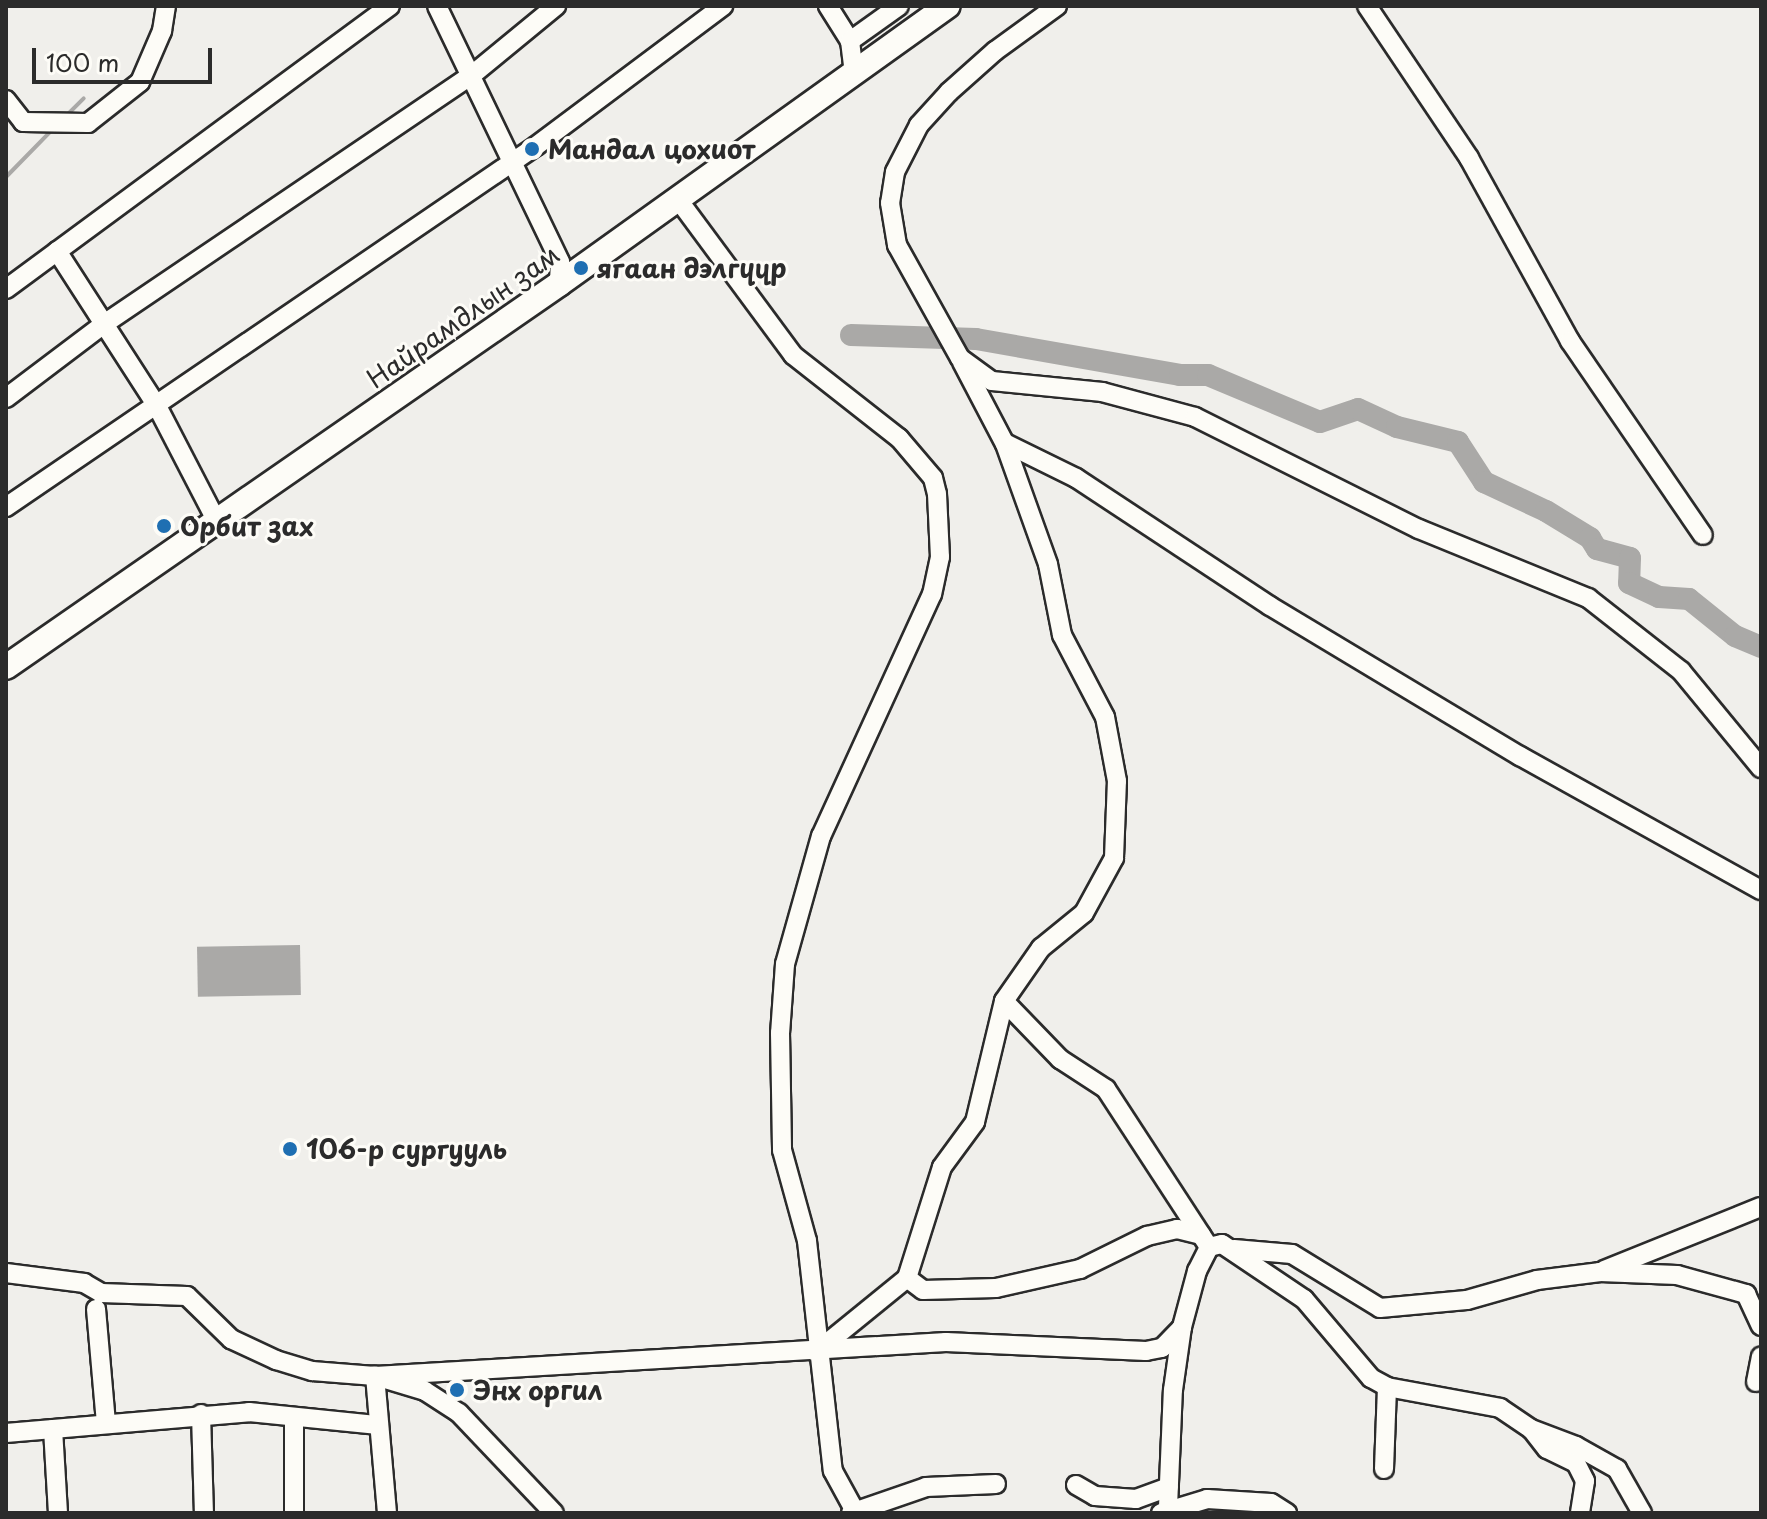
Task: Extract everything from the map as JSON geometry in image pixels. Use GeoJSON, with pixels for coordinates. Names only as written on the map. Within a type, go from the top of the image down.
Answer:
{"type":"FeatureCollection","features":[{"type":"Feature","properties":{"kind":"main road","name":"Найрамдлын зам"},"geometry":{"type":"LineString","coordinates":[[6,667],[559,284],[948,6]]}},
{"type":"Feature","properties":{"kind":"street"},"geometry":{"type":"LineString","coordinates":[[6,100],[23,122],[88,123],[140,82],[162,31],[166,6]]}},
{"type":"Feature","properties":{"kind":"street"},"geometry":{"type":"LineString","coordinates":[[6,289],[390,6]]}},
{"type":"Feature","properties":{"kind":"street"},"geometry":{"type":"LineString","coordinates":[[437,6],[560,262],[559,284]]}},
{"type":"Feature","properties":{"kind":"street"},"geometry":{"type":"LineString","coordinates":[[6,398],[104,324],[472,75],[556,6]]}},
{"type":"Feature","properties":{"kind":"street"},"geometry":{"type":"LineString","coordinates":[[6,507],[158,408],[513,160],[723,6]]}},
{"type":"Feature","properties":{"kind":"street"},"geometry":{"type":"LineString","coordinates":[[828,6],[850,41],[854,74]]}},
{"type":"Feature","properties":{"kind":"street"},"geometry":{"type":"LineString","coordinates":[[850,41],[899,6]]}},
{"type":"Feature","properties":{"kind":"street"},"geometry":{"type":"LineString","coordinates":[[816,1352],[907,1278],[942,1167],[975,1122],[1004,1001],[1041,948],[1084,913],[1114,858],[1117,809],[1105,717],[1062,635],[1048,564],[1005,443],[959,357],[942,317],[897,245],[890,203],[895,172],[919,125],[949,92],[1057,6]]}},
{"type":"Feature","properties":{"kind":"street"},"geometry":{"type":"LineString","coordinates":[[1367,6],[1469,158],[1570,341],[1703,535]]}},
{"type":"Feature","properties":{"kind":"street"},"geometry":{"type":"LineString","coordinates":[[677,198],[793,355],[899,438],[933,478],[937,494],[940,557],[932,594],[821,836],[785,964],[779,1047],[782,1150],[807,1241],[816,1352],[833,1471],[854,1513],[926,1487],[996,1484]]}},
{"type":"Feature","properties":{"kind":"street"},"geometry":{"type":"LineString","coordinates":[[57,251],[158,408],[216,520]]}},
{"type":"Feature","properties":{"kind":"street"},"geometry":{"type":"LineString","coordinates":[[959,357],[992,381],[1102,392],[1195,417],[1419,529],[1588,598],[1681,671],[1761,768]]}},
{"type":"Feature","properties":{"kind":"street"},"geometry":{"type":"LineString","coordinates":[[1005,443],[1076,478],[1270,606],[1520,756],[1761,890]]}},
{"type":"Feature","properties":{"kind":"street"},"geometry":{"type":"LineString","coordinates":[[1004,1001],[1060,1059],[1106,1089],[1205,1241],[1182,1327],[1173,1390],[1169,1487],[1165,1510],[1207,1499],[1271,1503],[1287,1513]]}},
{"type":"Feature","properties":{"kind":"street"},"geometry":{"type":"LineString","coordinates":[[1600,1272],[1761,1207]]}},
{"type":"Feature","properties":{"kind":"street"},"geometry":{"type":"LineString","coordinates":[[907,1278],[923,1290],[996,1288],[1080,1269],[1162,1232],[1177,1229],[1234,1249],[1292,1254],[1359,1300],[1380,1308],[1467,1300],[1537,1280],[1600,1272],[1677,1275],[1728,1288],[1753,1301],[1761,1326]]}},
{"type":"Feature","properties":{"kind":"street"},"geometry":{"type":"LineString","coordinates":[[1234,1249],[1304,1299],[1332,1326],[1371,1378],[1387,1387],[1500,1408],[1531,1429],[1576,1446],[1617,1469],[1642,1513]]}},
{"type":"Feature","properties":{"kind":"street"},"geometry":{"type":"LineString","coordinates":[[6,1273],[84,1283],[101,1293],[187,1296],[231,1339],[276,1360],[312,1371],[375,1376],[946,1342],[1146,1351],[1162,1348],[1182,1327]]}},
{"type":"Feature","properties":{"kind":"street"},"geometry":{"type":"LineString","coordinates":[[96,1309],[106,1424]]}},
{"type":"Feature","properties":{"kind":"street"},"geometry":{"type":"LineString","coordinates":[[1756,1382],[1761,1356]]}},
{"type":"Feature","properties":{"kind":"street"},"geometry":{"type":"LineString","coordinates":[[375,1376],[387,1513]]}},
{"type":"Feature","properties":{"kind":"street"},"geometry":{"type":"LineString","coordinates":[[375,1376],[425,1391],[459,1413],[554,1513]]}},
{"type":"Feature","properties":{"kind":"street"},"geometry":{"type":"LineString","coordinates":[[1384,1469],[1387,1387]]}},
{"type":"Feature","properties":{"kind":"street"},"geometry":{"type":"LineString","coordinates":[[6,1433],[201,1414],[294,1417],[378,1425]]}},
{"type":"Feature","properties":{"kind":"street"},"geometry":{"type":"LineString","coordinates":[[201,1414],[204,1513]]}},
{"type":"Feature","properties":{"kind":"street"},"geometry":{"type":"LineString","coordinates":[[294,1417],[294,1513]]}},
{"type":"Feature","properties":{"kind":"street"},"geometry":{"type":"LineString","coordinates":[[53,1429],[58,1513]]}},
{"type":"Feature","properties":{"kind":"street"},"geometry":{"type":"LineString","coordinates":[[1531,1429],[1547,1449],[1576,1463],[1585,1481],[1580,1513]]}},
{"type":"Feature","properties":{"kind":"street"},"geometry":{"type":"LineString","coordinates":[[1076,1485],[1095,1496],[1136,1499],[1169,1487]]}},
{"type":"Feature","properties":{"kind":"shaded area"},"geometry":{"type":"Polygon","coordinates":[[[300,945],[301,995],[198,997],[197,947],[300,945]]]}},
{"type":"Feature","properties":{"kind":"waterway"},"geometry":{"type":"LineString","coordinates":[[66,116],[84,98]]}},
{"type":"Feature","properties":{"kind":"waterway"},"geometry":{"type":"LineString","coordinates":[[6,177],[54,128]]}},
{"type":"Feature","properties":{"kind":"waterway"},"geometry":{"type":"LineString","coordinates":[[851,335],[976,339],[1180,375],[1208,375],[1320,422],[1358,409],[1397,427],[1458,442],[1484,482],[1546,511],[1590,538],[1597,549],[1630,558],[1629,583],[1659,597],[1689,599],[1735,636],[1761,647]]}},
{"type":"Feature","properties":{"kind":"place","name":"Мандал цохиот"},"geometry":{"type":"Point","coordinates":[532,149]}},
{"type":"Feature","properties":{"kind":"place","name":"ягаан дэлгүүр"},"geometry":{"type":"Point","coordinates":[581,268]}},
{"type":"Feature","properties":{"kind":"place","name":"Орбит зах"},"geometry":{"type":"Point","coordinates":[164,526]}},
{"type":"Feature","properties":{"kind":"place","name":"106-р сургууль"},"geometry":{"type":"Point","coordinates":[290,1149]}},
{"type":"Feature","properties":{"kind":"place","name":"Энх оргил"},"geometry":{"type":"Point","coordinates":[457,1390]}}]}
